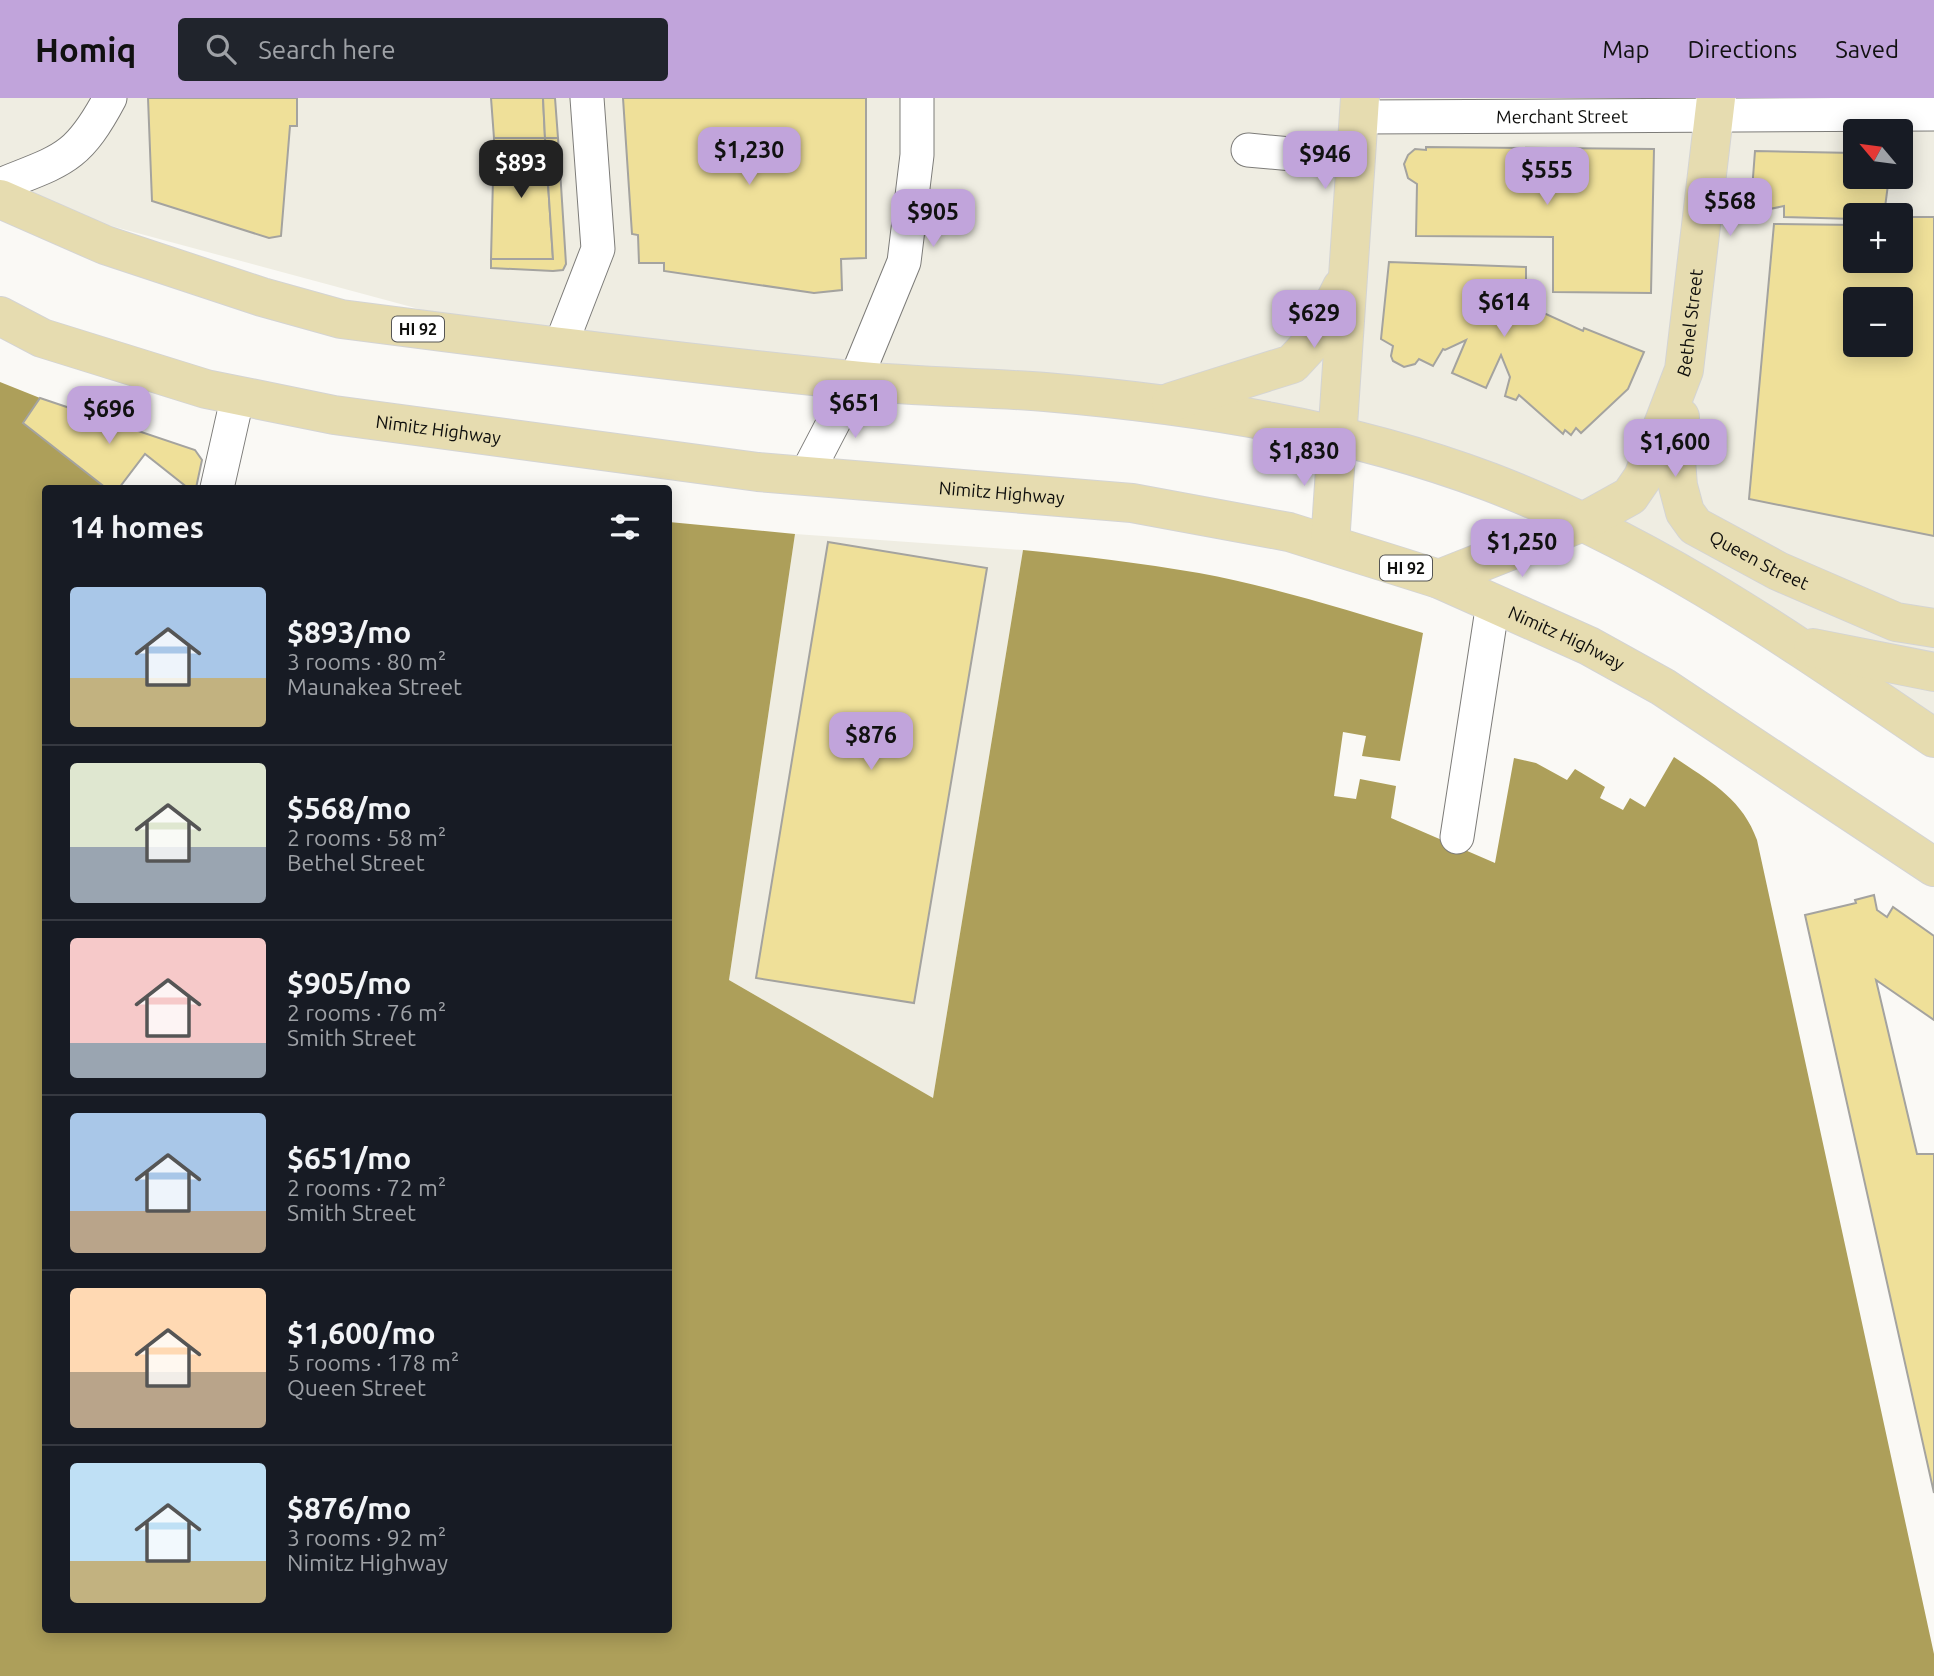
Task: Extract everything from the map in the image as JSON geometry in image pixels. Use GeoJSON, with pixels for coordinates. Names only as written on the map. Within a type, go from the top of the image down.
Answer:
{"type":"FeatureCollection","features":[{"type":"Feature","properties":{"kind":"main road","name":"Bethel Street"},"geometry":{"type":"LineString","coordinates":[[1439,579],[1583,522],[1630,496],[1643,477],[1685,370],[1715,106]]}},
{"type":"Feature","properties":{"kind":"main road"},"geometry":{"type":"LineString","coordinates":[[1330,544],[1358,129]]}},
{"type":"Feature","properties":{"kind":"main road","name":"HI 92"},"geometry":{"type":"LineString","coordinates":[[0,199],[104,245],[262,297],[341,319],[855,381],[1043,392],[1163,404],[1284,423],[1421,458],[1488,482],[1583,522],[1676,569],[1795,644],[1934,738]]}},
{"type":"Feature","properties":{"kind":"main road"},"geometry":{"type":"LineString","coordinates":[[1163,404],[1292,364],[1317,337],[1350,269]]}},
{"type":"Feature","properties":{"kind":"main road","name":"Nimitz Highway"},"geometry":{"type":"LineString","coordinates":[[0,316],[42,338],[206,389],[372,420],[758,472],[1132,503],[1210,516],[1330,544],[1439,579],[1589,646],[1663,687],[1934,867]]}},
{"type":"Feature","properties":{"kind":"main road","name":"Queen Street"},"geometry":{"type":"LineString","coordinates":[[1685,370],[1676,460],[1685,512],[1695,526],[1777,571],[1872,612],[1896,622],[1934,628]]}},
{"type":"Feature","properties":{"kind":"main road"},"geometry":{"type":"LineString","coordinates":[[1795,644],[1934,672]]}},
{"type":"Feature","properties":{"kind":"street"},"geometry":{"type":"LineString","coordinates":[[0,186],[63,159],[90,136],[110,98]]}},
{"type":"Feature","properties":{"kind":"street"},"geometry":{"type":"LineString","coordinates":[[560,347],[598,248],[587,98]]}},
{"type":"Feature","properties":{"kind":"street"},"geometry":{"type":"LineString","coordinates":[[806,475],[855,381],[904,262],[917,155],[917,98]]}},
{"type":"Feature","properties":{"kind":"street","name":"Merchant Street"},"geometry":{"type":"LineString","coordinates":[[1249,140],[1358,129],[1715,106],[1934,114]]}},
{"type":"Feature","properties":{"kind":"street"},"geometry":{"type":"LineString","coordinates":[[218,485],[237,395]]}},
{"type":"Feature","properties":{"kind":"street"},"geometry":{"type":"LineString","coordinates":[[1457,837],[1493,603]]}},
{"type":"Feature","properties":{"kind":"shaded area"},"geometry":{"type":"Polygon","coordinates":[[[0,98],[1934,98],[1934,738],[1676,569],[1337,435],[560,347],[0,196],[0,98]]]}},
{"type":"Feature","properties":{"kind":"shaded area"},"geometry":{"type":"Polygon","coordinates":[[[0,382],[40,398],[23,423],[102,485],[42,485],[42,1633],[672,1633],[672,522],[795,534],[729,980],[933,1098],[1023,550],[1199,573],[1312,600],[1423,633],[1400,761],[1362,756],[1366,736],[1343,732],[1334,796],[1356,799],[1360,779],[1396,786],[1391,818],[1495,863],[1514,758],[1536,763],[1567,780],[1575,769],[1605,787],[1600,798],[1623,810],[1630,798],[1645,807],[1674,757],[1723,792],[1751,825],[1757,840],[1934,1654],[1934,1676],[0,1676],[0,382]]]}},
{"type":"Feature","properties":{"kind":"shaded area"},"geometry":{"type":"Polygon","coordinates":[[[795,534],[1023,550],[933,1098],[729,980],[795,534]]]}},
{"type":"Feature","properties":{"kind":"building"},"geometry":{"type":"Polygon","coordinates":[[[148,98],[297,98],[297,126],[290,126],[281,236],[269,238],[152,201],[148,98]]]}},
{"type":"Feature","properties":{"kind":"building"},"geometry":{"type":"Polygon","coordinates":[[[491,98],[543,98],[545,138],[494,138],[491,98]]]}},
{"type":"Feature","properties":{"kind":"building"},"geometry":{"type":"Polygon","coordinates":[[[543,98],[555,98],[558,138],[545,138],[543,98]]]}},
{"type":"Feature","properties":{"kind":"building"},"geometry":{"type":"Polygon","coordinates":[[[623,98],[866,98],[866,258],[841,259],[842,290],[814,293],[664,271],[664,263],[639,263],[638,235],[632,234],[623,98]]]}},
{"type":"Feature","properties":{"kind":"building"},"geometry":{"type":"Polygon","coordinates":[[[494,138],[545,138],[553,259],[491,259],[494,138]]]}},
{"type":"Feature","properties":{"kind":"building"},"geometry":{"type":"Polygon","coordinates":[[[545,138],[558,138],[566,264],[563,270],[553,271],[491,268],[491,259],[553,259],[545,138]]]}},
{"type":"Feature","properties":{"kind":"building"},"geometry":{"type":"Polygon","coordinates":[[[1426,147],[1654,149],[1651,293],[1553,292],[1553,237],[1416,236],[1417,184],[1408,178],[1404,164],[1415,149],[1426,150],[1426,147]]]}},
{"type":"Feature","properties":{"kind":"building"},"geometry":{"type":"Polygon","coordinates":[[[1755,151],[1843,153],[1843,189],[1887,189],[1886,203],[1843,203],[1843,219],[1784,217],[1784,206],[1770,209],[1764,217],[1750,217],[1755,151]]]}},
{"type":"Feature","properties":{"kind":"building"},"geometry":{"type":"Polygon","coordinates":[[[1913,217],[1934,217],[1934,536],[1749,499],[1774,224],[1843,225],[1843,273],[1913,273],[1913,217]]]}},
{"type":"Feature","properties":{"kind":"building"},"geometry":{"type":"Polygon","coordinates":[[[1389,262],[1526,267],[1526,296],[1537,310],[1583,331],[1584,328],[1644,352],[1628,389],[1581,433],[1576,428],[1571,435],[1565,430],[1563,434],[1519,395],[1516,400],[1505,396],[1510,377],[1501,355],[1486,388],[1452,373],[1466,340],[1443,349],[1433,366],[1419,359],[1415,364],[1404,367],[1393,361],[1393,346],[1381,339],[1389,262]]]}},
{"type":"Feature","properties":{"kind":"building"},"geometry":{"type":"Polygon","coordinates":[[[40,398],[195,450],[202,460],[197,485],[184,485],[145,454],[121,485],[102,485],[23,423],[40,398]]]}},
{"type":"Feature","properties":{"kind":"building"},"geometry":{"type":"Polygon","coordinates":[[[828,542],[987,568],[914,1003],[756,978],[828,542]]]}},
{"type":"Feature","properties":{"kind":"building"},"geometry":{"type":"Polygon","coordinates":[[[1874,895],[1877,910],[1887,917],[1893,907],[1934,936],[1934,1020],[1876,980],[1917,1154],[1934,1154],[1934,1493],[1805,915],[1856,903],[1855,900],[1874,895]]]}}]}
